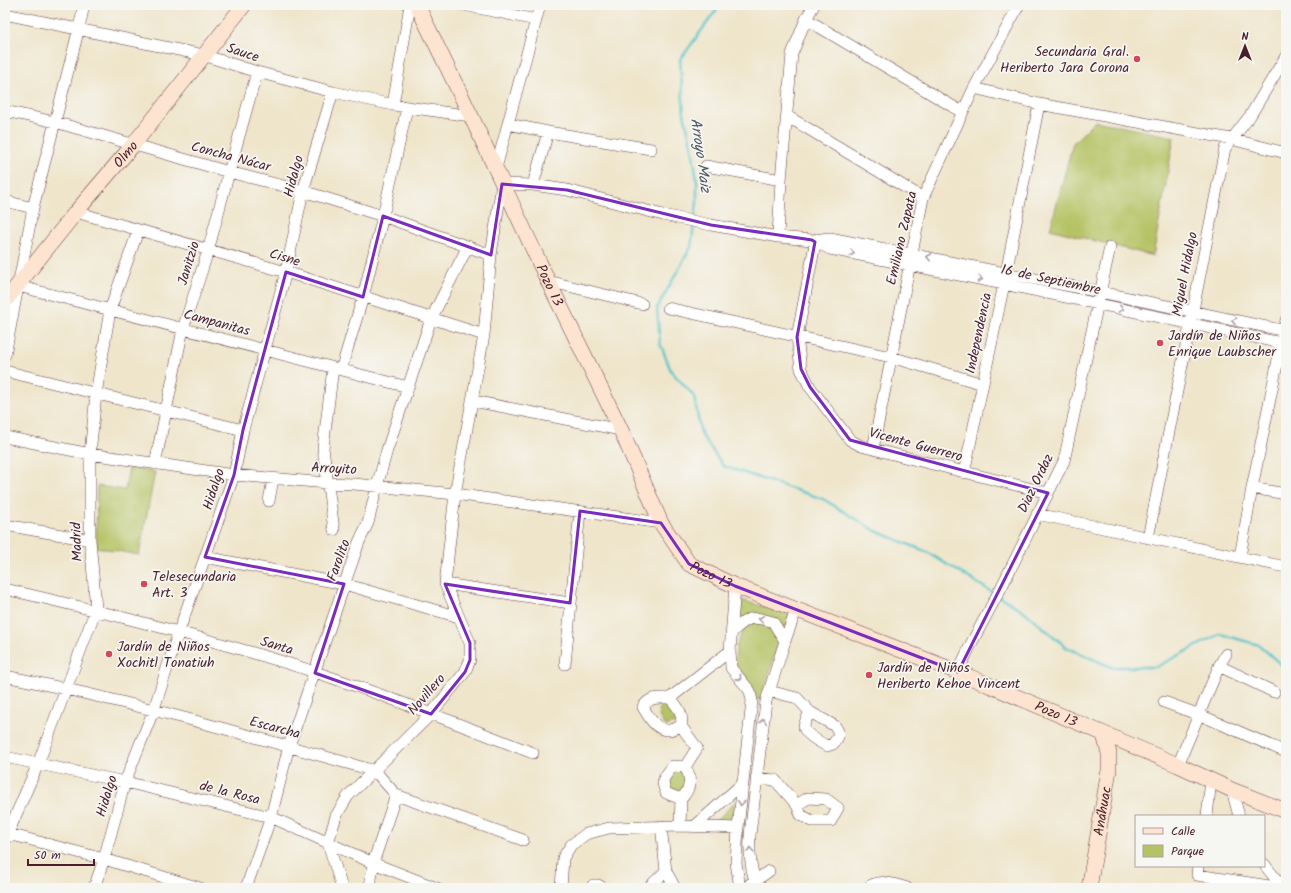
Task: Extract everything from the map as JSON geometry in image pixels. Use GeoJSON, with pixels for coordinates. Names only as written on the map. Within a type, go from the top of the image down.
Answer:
{"type":"FeatureCollection","features":[{"type":"Feature","properties":{"kind":"main road","name":"Olmo"},"geometry":{"type":"LineString","coordinates":[[5,301],[76,212],[133,145],[244,5]]}},
{"type":"Feature","properties":{"kind":"main road","name":"Pozo 13"},"geometry":{"type":"LineString","coordinates":[[418,5],[548,281],[621,430],[662,523],[689,564],[735,586],[958,672],[1178,765],[1232,790],[1286,810]]}},
{"type":"Feature","properties":{"kind":"main road","name":"Anáhuac"},"geometry":{"type":"LineString","coordinates":[[1089,888],[1108,770],[1109,753],[1104,734]]}},
{"type":"Feature","properties":{"kind":"street"},"geometry":{"type":"LineString","coordinates":[[5,355],[33,208],[84,5]]}},
{"type":"Feature","properties":{"kind":"street"},"geometry":{"type":"LineString","coordinates":[[393,105],[410,5]]}},
{"type":"Feature","properties":{"kind":"street"},"geometry":{"type":"LineString","coordinates":[[464,5],[536,20]]}},
{"type":"Feature","properties":{"kind":"street"},"geometry":{"type":"LineString","coordinates":[[496,168],[540,5]]}},
{"type":"Feature","properties":{"kind":"street"},"geometry":{"type":"LineString","coordinates":[[778,236],[781,180],[792,54],[806,19],[814,5]]}},
{"type":"Feature","properties":{"kind":"street","name":"Emiliano Zapata"},"geometry":{"type":"LineString","coordinates":[[873,449],[923,198],[962,112],[1019,5]]}},
{"type":"Feature","properties":{"kind":"street","name":"Sauce"},"geometry":{"type":"LineString","coordinates":[[5,14],[204,54],[256,72],[333,92],[407,108],[471,116]]}},
{"type":"Feature","properties":{"kind":"street"},"geometry":{"type":"LineString","coordinates":[[806,19],[962,112]]}},
{"type":"Feature","properties":{"kind":"street","name":"Miguel Hidalgo"},"geometry":{"type":"LineString","coordinates":[[1148,538],[1225,148],[1250,116],[1286,56]]}},
{"type":"Feature","properties":{"kind":"street","name":"Janitzio"},"geometry":{"type":"LineString","coordinates":[[155,464],[183,329],[208,250],[256,72]]}},
{"type":"Feature","properties":{"kind":"street"},"geometry":{"type":"LineString","coordinates":[[974,88],[1040,104],[1231,139],[1286,153]]}},
{"type":"Feature","properties":{"kind":"street","name":"Hidalgo"},"geometry":{"type":"LineString","coordinates":[[94,888],[104,859],[125,782],[154,709],[234,475],[243,430],[286,272],[303,191],[333,92]]}},
{"type":"Feature","properties":{"kind":"street","name":"Independencia"},"geometry":{"type":"LineString","coordinates":[[964,473],[1040,104]]}},
{"type":"Feature","properties":{"kind":"street"},"geometry":{"type":"LineString","coordinates":[[334,530],[323,448],[337,369],[363,297],[407,108]]}},
{"type":"Feature","properties":{"kind":"street","name":"Concha Nácar"},"geometry":{"type":"LineString","coordinates":[[5,112],[55,122],[229,172],[303,191],[383,216],[491,255]]}},
{"type":"Feature","properties":{"kind":"street"},"geometry":{"type":"LineString","coordinates":[[787,116],[923,198]]}},
{"type":"Feature","properties":{"kind":"street"},"geometry":{"type":"LineString","coordinates":[[508,124],[651,149]]}},
{"type":"Feature","properties":{"kind":"street"},"geometry":{"type":"LineString","coordinates":[[532,185],[548,132]]}},
{"type":"Feature","properties":{"kind":"street"},"geometry":{"type":"LineString","coordinates":[[706,166],[781,180]]}},
{"type":"Feature","properties":{"kind":"street","name":"16 de Septiembre"},"geometry":{"type":"LineString","coordinates":[[502,184],[532,185],[567,190],[710,226],[814,240],[830,238],[911,253],[1285,331]]}},
{"type":"Feature","properties":{"kind":"street","name":"Novillero"},"geometry":{"type":"LineString","coordinates":[[328,843],[336,816],[348,796],[431,714],[465,672],[470,660],[470,643],[444,584],[455,494],[484,335],[491,255],[502,184]]}},
{"type":"Feature","properties":{"kind":"street"},"geometry":{"type":"LineString","coordinates":[[5,202],[33,208]]}},
{"type":"Feature","properties":{"kind":"street","name":"Cisne"},"geometry":{"type":"LineString","coordinates":[[76,212],[138,231],[286,272],[484,335]]}},
{"type":"Feature","properties":{"kind":"street","name":"Madrid"},"geometry":{"type":"LineString","coordinates":[[6,836],[38,764],[96,609],[90,540],[90,454],[96,394],[110,310],[138,231]]}},
{"type":"Feature","properties":{"kind":"street","name":"16 de Septiembre"},"geometry":{"type":"LineString","coordinates":[[814,240],[830,249],[909,264],[1283,343]]}},
{"type":"Feature","properties":{"kind":"street","name":"Vicente Guerrero"},"geometry":{"type":"LineString","coordinates":[[814,240],[797,337],[801,369],[810,387],[850,440],[861,446],[1048,493]]}},
{"type":"Feature","properties":{"kind":"street","name":"Farolito"},"geometry":{"type":"LineString","coordinates":[[246,888],[271,817],[289,746],[344,584],[359,542],[368,523],[387,450],[431,319],[468,246]]}},
{"type":"Feature","properties":{"kind":"street","name":"Diaz Ordaz"},"geometry":{"type":"LineString","coordinates":[[958,672],[1064,461],[1110,247]]}},
{"type":"Feature","properties":{"kind":"street"},"geometry":{"type":"LineString","coordinates":[[548,281],[642,304]]}},
{"type":"Feature","properties":{"kind":"street","name":"Campanitas"},"geometry":{"type":"LineString","coordinates":[[18,286],[408,387]]}},
{"type":"Feature","properties":{"kind":"street"},"geometry":{"type":"LineString","coordinates":[[668,308],[891,357],[983,384]]}},
{"type":"Feature","properties":{"kind":"street"},"geometry":{"type":"LineString","coordinates":[[1240,557],[1252,488],[1283,343],[1286,320]]}},
{"type":"Feature","properties":{"kind":"street"},"geometry":{"type":"LineString","coordinates":[[5,371],[243,430]]}},
{"type":"Feature","properties":{"kind":"street"},"geometry":{"type":"LineString","coordinates":[[473,401],[621,430]]}},
{"type":"Feature","properties":{"kind":"street","name":"Arroyito"},"geometry":{"type":"LineString","coordinates":[[5,437],[90,454],[234,475],[354,484],[455,494],[662,523]]}},
{"type":"Feature","properties":{"kind":"street"},"geometry":{"type":"LineString","coordinates":[[269,501],[272,479]]}},
{"type":"Feature","properties":{"kind":"street"},"geometry":{"type":"LineString","coordinates":[[1252,488],[1286,494]]}},
{"type":"Feature","properties":{"kind":"street"},"geometry":{"type":"LineString","coordinates":[[565,664],[580,511]]}},
{"type":"Feature","properties":{"kind":"street"},"geometry":{"type":"LineString","coordinates":[[1037,514],[1286,567]]}},
{"type":"Feature","properties":{"kind":"street"},"geometry":{"type":"LineString","coordinates":[[5,524],[90,540]]}},
{"type":"Feature","properties":{"kind":"street"},"geometry":{"type":"LineString","coordinates":[[205,557],[344,584],[458,617]]}},
{"type":"Feature","properties":{"kind":"street"},"geometry":{"type":"LineString","coordinates":[[444,584],[570,603]]}},
{"type":"Feature","properties":{"kind":"street"},"geometry":{"type":"LineString","coordinates":[[735,586],[730,652],[731,668],[750,691],[752,701],[738,828],[736,863],[740,888],[756,885],[769,871]]}},
{"type":"Feature","properties":{"kind":"street","name":"Santa"},"geometry":{"type":"LineString","coordinates":[[5,589],[96,609],[180,631],[315,672],[534,753]]}},
{"type":"Feature","properties":{"kind":"street"},"geometry":{"type":"LineString","coordinates":[[756,885],[751,868],[750,835],[756,778],[768,696],[784,641],[796,610]]}},
{"type":"Feature","properties":{"kind":"street"},"geometry":{"type":"LineString","coordinates":[[732,632],[745,620],[760,617],[773,622],[784,641]]}},
{"type":"Feature","properties":{"kind":"street"},"geometry":{"type":"LineString","coordinates":[[682,726],[669,730],[659,728],[643,707],[647,701],[657,698],[670,698],[730,652]]}},
{"type":"Feature","properties":{"kind":"street"},"geometry":{"type":"LineString","coordinates":[[1178,765],[1219,666],[1226,654]]}},
{"type":"Feature","properties":{"kind":"street"},"geometry":{"type":"LineString","coordinates":[[1219,666],[1274,692]]}},
{"type":"Feature","properties":{"kind":"street","name":"Escarcha"},"geometry":{"type":"LineString","coordinates":[[5,676],[66,688],[154,709],[374,771]]}},
{"type":"Feature","properties":{"kind":"street"},"geometry":{"type":"LineString","coordinates":[[752,701],[758,702],[768,696],[797,698],[810,712]]}},
{"type":"Feature","properties":{"kind":"street"},"geometry":{"type":"LineString","coordinates":[[670,698],[678,707],[683,719],[682,726],[697,748],[685,767]]}},
{"type":"Feature","properties":{"kind":"street"},"geometry":{"type":"LineString","coordinates":[[1164,702],[1200,715],[1286,752]]}},
{"type":"Feature","properties":{"kind":"street","name":"de la Rosa"},"geometry":{"type":"LineString","coordinates":[[5,757],[125,782],[271,817],[373,863],[437,888]]}},
{"type":"Feature","properties":{"kind":"street"},"geometry":{"type":"LineString","coordinates":[[680,826],[682,798],[689,788],[690,774],[685,767],[673,766],[662,782],[666,793],[682,798]]}},
{"type":"Feature","properties":{"kind":"street"},"geometry":{"type":"LineString","coordinates":[[374,771],[396,795],[522,840]]}},
{"type":"Feature","properties":{"kind":"street"},"geometry":{"type":"LineString","coordinates":[[756,778],[775,780],[797,805]]}},
{"type":"Feature","properties":{"kind":"street"},"geometry":{"type":"LineString","coordinates":[[1207,815],[1211,780]]}},
{"type":"Feature","properties":{"kind":"street"},"geometry":{"type":"LineString","coordinates":[[696,826],[743,783]]}},
{"type":"Feature","properties":{"kind":"street"},"geometry":{"type":"LineString","coordinates":[[1232,790],[1239,815]]}},
{"type":"Feature","properties":{"kind":"street"},"geometry":{"type":"LineString","coordinates":[[370,888],[373,863],[396,795]]}},
{"type":"Feature","properties":{"kind":"street"},"geometry":{"type":"LineString","coordinates":[[661,826],[666,871],[675,888]]}},
{"type":"Feature","properties":{"kind":"street"},"geometry":{"type":"LineString","coordinates":[[562,888],[563,858],[571,845],[586,834],[609,828],[696,826],[738,828]]}},
{"type":"Feature","properties":{"kind":"street"},"geometry":{"type":"LineString","coordinates":[[6,836],[104,859],[200,888]]}},
{"type":"Feature","properties":{"kind":"street"},"geometry":{"type":"LineString","coordinates":[[328,843],[342,888]]}},
{"type":"Feature","properties":{"kind":"street"},"geometry":{"type":"LineString","coordinates":[[1265,865],[1283,888]]}},
{"type":"Feature","properties":{"kind":"street"},"geometry":{"type":"LineString","coordinates":[[648,888],[666,871]]}},
{"type":"Feature","properties":{"kind":"street"},"geometry":{"type":"LineString","coordinates":[[1198,871],[1283,888]]}},
{"type":"Feature","properties":{"kind":"street"},"geometry":{"type":"LineString","coordinates":[[1272,875],[1286,881]]}},
{"type":"Feature","properties":{"kind":"street"},"geometry":{"type":"LineString","coordinates":[[867,888],[873,883],[891,883],[907,888]]}},
{"type":"Feature","properties":{"kind":"street"},"geometry":{"type":"LineString","coordinates":[[591,888],[593,885],[598,885],[603,888]]}},
{"type":"Feature","properties":{"kind":"highlighted area"},"geometry":{"type":"Polygon","coordinates":[[[502,184],[567,190],[711,225],[812,240],[815,242],[797,337],[801,369],[810,387],[850,440],[1048,493],[958,672],[735,586],[689,564],[661,523],[580,511],[570,603],[445,584],[470,643],[470,660],[465,672],[431,714],[315,673],[344,584],[205,557],[234,475],[243,430],[286,272],[363,297],[383,216],[491,255],[502,184]]]}},
{"type":"Feature","properties":{"kind":"green space"},"geometry":{"type":"Polygon","coordinates":[[[1095,121],[1174,137],[1153,256],[1050,229],[1073,143],[1095,121]]]}},
{"type":"Feature","properties":{"kind":"green space"},"geometry":{"type":"Polygon","coordinates":[[[129,468],[155,472],[139,555],[96,547],[97,486],[125,490],[129,468]]]}},
{"type":"Feature","properties":{"kind":"green space"},"geometry":{"type":"Polygon","coordinates":[[[741,600],[789,614],[785,636],[775,622],[739,622],[741,600]]]}},
{"type":"Feature","properties":{"kind":"green space"},"geometry":{"type":"Polygon","coordinates":[[[752,623],[770,624],[780,637],[762,699],[758,701],[755,693],[735,669],[736,649],[739,638],[742,632],[752,623]]]}},
{"type":"Feature","properties":{"kind":"green space"},"geometry":{"type":"Polygon","coordinates":[[[663,705],[672,708],[680,722],[665,726],[659,713],[659,708],[663,705]]]}},
{"type":"Feature","properties":{"kind":"green space"},"geometry":{"type":"Polygon","coordinates":[[[679,767],[687,781],[680,793],[676,794],[666,785],[666,776],[679,767]]]}},
{"type":"Feature","properties":{"kind":"green space"},"geometry":{"type":"Polygon","coordinates":[[[735,802],[735,822],[715,822],[735,802]]]}},
{"type":"Feature","properties":{"kind":"waterway","name":"Arroyo Maiz"},"geometry":{"type":"LineString","coordinates":[[695,218],[697,181],[692,147],[684,114],[680,60],[720,5]]}},
{"type":"Feature","properties":{"kind":"waterway"},"geometry":{"type":"LineString","coordinates":[[694,225],[691,247],[657,308],[660,343],[671,371],[694,396],[701,434],[723,466],[823,499],[876,531],[927,552],[995,594]]}},
{"type":"Feature","properties":{"kind":"waterway"},"geometry":{"type":"LineString","coordinates":[[999,596],[1025,612],[1066,647],[1111,667],[1156,667],[1220,634],[1259,645],[1286,669]]}},
{"type":"Feature","properties":{"kind":"place","name":"Secundaria Gral. Heriberto Jara Corona"},"geometry":{"type":"Point","coordinates":[1137,59]}},
{"type":"Feature","properties":{"kind":"place","name":"Jardín de Niños Enrique Laubscher"},"geometry":{"type":"Point","coordinates":[1160,343]}},
{"type":"Feature","properties":{"kind":"place","name":"Telesecundaria Art. 3"},"geometry":{"type":"Point","coordinates":[144,584]}},
{"type":"Feature","properties":{"kind":"place","name":"Jardín de Niños Xochitl Tonatiuh"},"geometry":{"type":"Point","coordinates":[109,654]}},
{"type":"Feature","properties":{"kind":"place","name":"Jardín de Niños Heriberto Kehoe Vincent"},"geometry":{"type":"Point","coordinates":[869,675]}}]}
